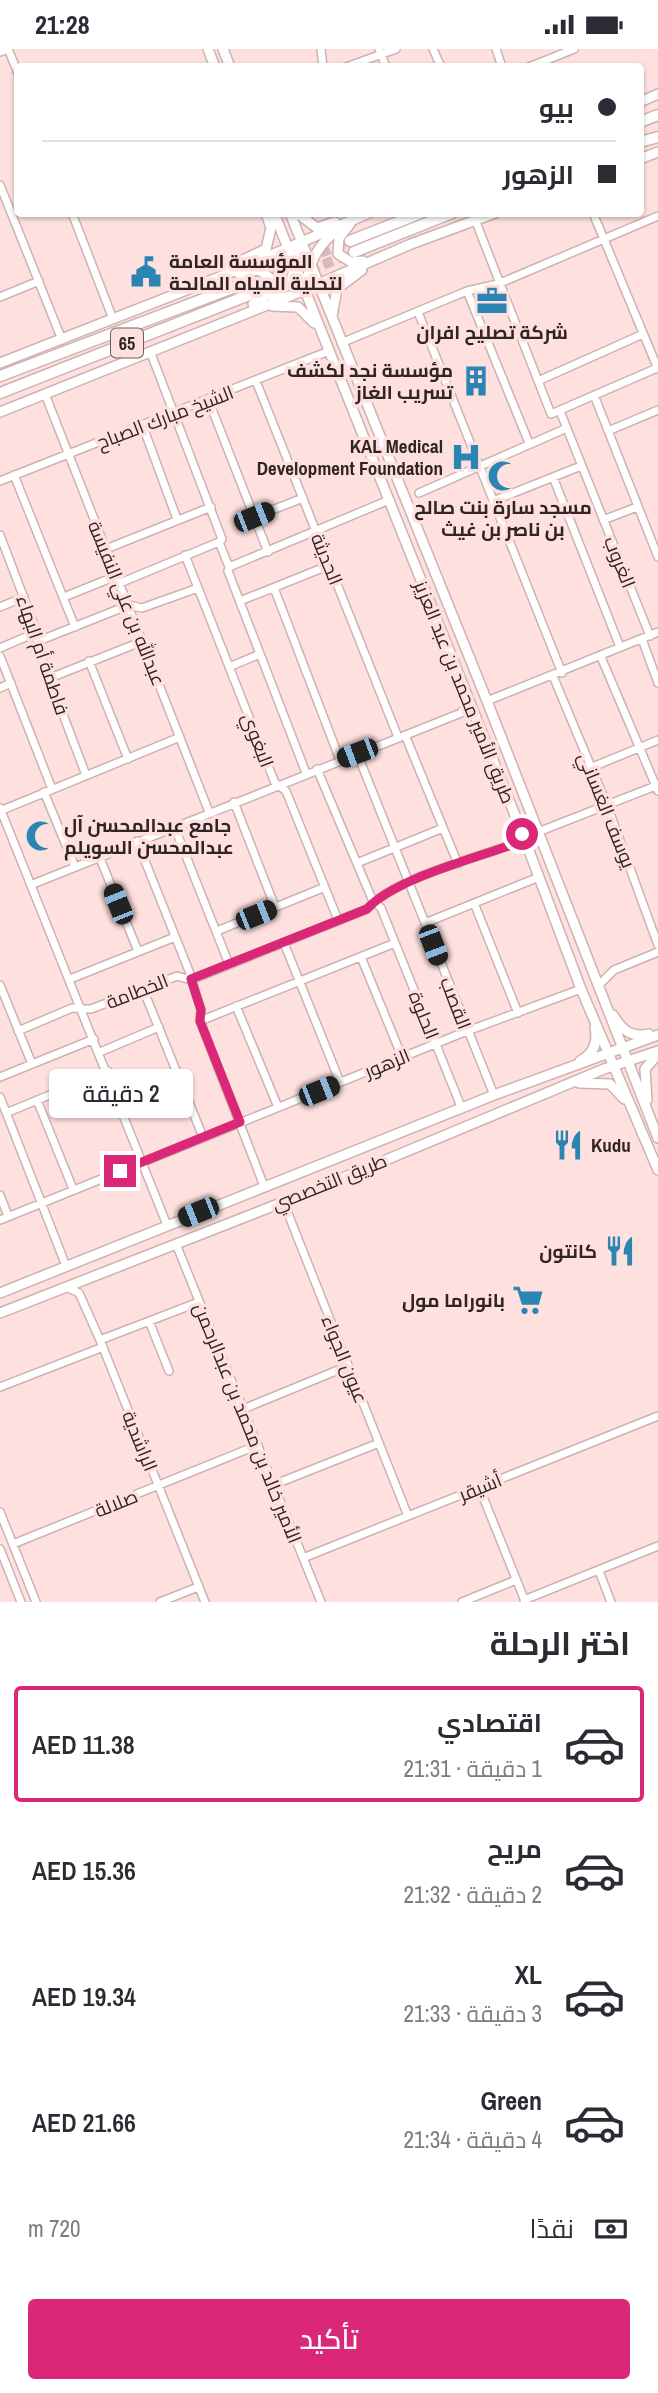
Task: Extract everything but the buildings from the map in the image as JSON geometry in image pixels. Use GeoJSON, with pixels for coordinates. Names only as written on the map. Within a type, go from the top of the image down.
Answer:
{"type":"FeatureCollection","features":[{"type":"Feature","properties":{"kind":"highway"},"geometry":{"type":"LineString","coordinates":[[350,241],[411,217]]}},
{"type":"Feature","properties":{"kind":"highway"},"geometry":{"type":"LineString","coordinates":[[354,252],[442,217]]}},
{"type":"Feature","properties":{"kind":"highway","name":"65"},"geometry":{"type":"LineString","coordinates":[[0,376],[251,281]]}},
{"type":"Feature","properties":{"kind":"highway","name":"65"},"geometry":{"type":"LineString","coordinates":[[0,393],[254,293]]}},
{"type":"Feature","properties":{"kind":"main road"},"geometry":{"type":"LineString","coordinates":[[0,51],[6,49]]}},
{"type":"Feature","properties":{"kind":"main road"},"geometry":{"type":"LineString","coordinates":[[222,276],[232,265],[266,249],[271,228],[267,217]]}},
{"type":"Feature","properties":{"kind":"main road","name":"طريق الأمير محمد بن عبد العزيز"},"geometry":{"type":"LineString","coordinates":[[275,217],[525,840],[581,989],[658,1170]]}},
{"type":"Feature","properties":{"kind":"main road","name":"طريق الأمير محمد بن عبد العزيز"},"geometry":{"type":"LineString","coordinates":[[292,217],[600,985],[626,1062],[658,1138]]}},
{"type":"Feature","properties":{"kind":"main road"},"geometry":{"type":"LineString","coordinates":[[302,217],[317,228],[351,217]]}},
{"type":"Feature","properties":{"kind":"main road"},"geometry":{"type":"LineString","coordinates":[[0,363],[188,290],[360,217]]}},
{"type":"Feature","properties":{"kind":"main road"},"geometry":{"type":"LineString","coordinates":[[0,412],[411,244],[487,217]]}},
{"type":"Feature","properties":{"kind":"main road"},"geometry":{"type":"LineString","coordinates":[[353,220],[337,242],[338,254],[343,260],[351,263],[364,261],[391,247],[411,244]]}},
{"type":"Feature","properties":{"kind":"main road"},"geometry":{"type":"LineString","coordinates":[[304,290],[309,262],[326,240],[353,220]]}},
{"type":"Feature","properties":{"kind":"main road"},"geometry":{"type":"LineString","coordinates":[[217,323],[280,293],[290,281],[302,243]]}},
{"type":"Feature","properties":{"kind":"main road"},"geometry":{"type":"LineString","coordinates":[[332,318],[337,289],[342,284],[411,244]]}},
{"type":"Feature","properties":{"kind":"main road"},"geometry":{"type":"LineString","coordinates":[[188,290],[252,270],[262,270],[269,276],[270,289],[262,300],[217,323]]}},
{"type":"Feature","properties":{"kind":"main road"},"geometry":{"type":"LineString","coordinates":[[217,323],[282,304],[298,307],[323,335]]}},
{"type":"Feature","properties":{"kind":"main road"},"geometry":{"type":"LineString","coordinates":[[605,999],[627,1032],[640,1036],[658,1034]]}},
{"type":"Feature","properties":{"kind":"main road"},"geometry":{"type":"LineString","coordinates":[[592,1015],[607,1033],[611,1033],[608,1012]]}},
{"type":"Feature","properties":{"kind":"main road"},"geometry":{"type":"LineString","coordinates":[[563,1069],[584,1059],[593,1050],[596,1036],[592,1015]]}},
{"type":"Feature","properties":{"kind":"main road","name":"طريق التخصصي"},"geometry":{"type":"LineString","coordinates":[[0,1293],[494,1095],[610,1055],[658,1034]]}},
{"type":"Feature","properties":{"kind":"main road"},"geometry":{"type":"LineString","coordinates":[[650,1119],[644,1074],[649,1062],[658,1053]]}},
{"type":"Feature","properties":{"kind":"main road","name":"طريق التخصصي"},"geometry":{"type":"LineString","coordinates":[[0,1313],[592,1074],[658,1053]]}},
{"type":"Feature","properties":{"kind":"main road"},"geometry":{"type":"LineString","coordinates":[[590,1061],[609,1060],[592,1074]]}},
{"type":"Feature","properties":{"kind":"main road"},"geometry":{"type":"LineString","coordinates":[[571,1084],[596,1081],[614,1085],[638,1125]]}},
{"type":"Feature","properties":{"kind":"street"},"geometry":{"type":"LineString","coordinates":[[6,49],[14,65]]}},
{"type":"Feature","properties":{"kind":"street"},"geometry":{"type":"LineString","coordinates":[[355,63],[380,52],[396,49]]}},
{"type":"Feature","properties":{"kind":"street"},"geometry":{"type":"LineString","coordinates":[[539,63],[573,49]]}},
{"type":"Feature","properties":{"kind":"street"},"geometry":{"type":"LineString","coordinates":[[0,185],[62,340]]}},
{"type":"Feature","properties":{"kind":"street"},"geometry":{"type":"LineString","coordinates":[[7,203],[14,200]]}},
{"type":"Feature","properties":{"kind":"street"},"geometry":{"type":"LineString","coordinates":[[341,343],[467,291],[498,284],[604,236],[658,216]]}},
{"type":"Feature","properties":{"kind":"street"},"geometry":{"type":"LineString","coordinates":[[74,217],[113,319]]}},
{"type":"Feature","properties":{"kind":"street"},"geometry":{"type":"LineString","coordinates":[[476,222],[551,414],[658,368],[595,217]]}},
{"type":"Feature","properties":{"kind":"street"},"geometry":{"type":"LineString","coordinates":[[0,297],[39,281]]}},
{"type":"Feature","properties":{"kind":"street"},"geometry":{"type":"LineString","coordinates":[[467,291],[529,443]]}},
{"type":"Feature","properties":{"kind":"street"},"geometry":{"type":"LineString","coordinates":[[418,312],[477,467],[562,673]]}},
{"type":"Feature","properties":{"kind":"street"},"geometry":{"type":"LineString","coordinates":[[538,381],[642,334]]}},
{"type":"Feature","properties":{"kind":"street"},"geometry":{"type":"LineString","coordinates":[[64,597],[118,580],[222,539],[150,351]]}},
{"type":"Feature","properties":{"kind":"street","name":"الشيخ مبارك الصباح"},"geometry":{"type":"LineString","coordinates":[[0,481],[329,351]]}},
{"type":"Feature","properties":{"kind":"street","name":"الحديثة"},"geometry":{"type":"LineString","coordinates":[[256,381],[316,532],[458,864]]}},
{"type":"Feature","properties":{"kind":"street","name":"عبدالله بن علي النفيسة"},"geometry":{"type":"LineString","coordinates":[[45,394],[209,812]]}},
{"type":"Feature","properties":{"kind":"street"},"geometry":{"type":"LineString","coordinates":[[594,395],[658,557]]}},
{"type":"Feature","properties":{"kind":"street"},"geometry":{"type":"LineString","coordinates":[[208,399],[268,552]]}},
{"type":"Feature","properties":{"kind":"street"},"geometry":{"type":"LineString","coordinates":[[608,431],[658,410]]}},
{"type":"Feature","properties":{"kind":"street","name":"الغروب"},"geometry":{"type":"LineString","coordinates":[[560,411],[646,638],[658,683]]}},
{"type":"Feature","properties":{"kind":"street"},"geometry":{"type":"LineString","coordinates":[[142,425],[177,519]]}},
{"type":"Feature","properties":{"kind":"street"},"geometry":{"type":"LineString","coordinates":[[419,493],[567,428]]}},
{"type":"Feature","properties":{"kind":"street"},"geometry":{"type":"LineString","coordinates":[[493,502],[582,466]]}},
{"type":"Feature","properties":{"kind":"street"},"geometry":{"type":"LineString","coordinates":[[14,475],[75,628]]}},
{"type":"Feature","properties":{"kind":"street"},"geometry":{"type":"LineString","coordinates":[[553,477],[620,647]]}},
{"type":"Feature","properties":{"kind":"street"},"geometry":{"type":"LineString","coordinates":[[254,517],[303,498]]}},
{"type":"Feature","properties":{"kind":"street"},"geometry":{"type":"LineString","coordinates":[[229,569],[388,501]]}},
{"type":"Feature","properties":{"kind":"street"},"geometry":{"type":"LineString","coordinates":[[106,549],[211,507]]}},
{"type":"Feature","properties":{"kind":"street"},"geometry":{"type":"LineString","coordinates":[[603,520],[637,507]]}},
{"type":"Feature","properties":{"kind":"street","name":"فاطمة أم البهاء"},"geometry":{"type":"LineString","coordinates":[[0,535],[86,775]]}},
{"type":"Feature","properties":{"kind":"street"},"geometry":{"type":"LineString","coordinates":[[219,542],[306,773]]}},
{"type":"Feature","properties":{"kind":"street","name":"البغوي"},"geometry":{"type":"LineString","coordinates":[[185,555],[278,785],[286,791],[338,920]]}},
{"type":"Feature","properties":{"kind":"street"},"geometry":{"type":"LineString","coordinates":[[240,601],[330,565]]}},
{"type":"Feature","properties":{"kind":"street"},"geometry":{"type":"LineString","coordinates":[[0,648],[28,636],[41,640],[129,605],[142,608],[198,588]]}},
{"type":"Feature","properties":{"kind":"street"},"geometry":{"type":"LineString","coordinates":[[274,588],[340,760]]}},
{"type":"Feature","properties":{"kind":"street"},"geometry":{"type":"LineString","coordinates":[[0,607],[24,597]]}},
{"type":"Feature","properties":{"kind":"street"},"geometry":{"type":"LineString","coordinates":[[487,701],[658,632]]}},
{"type":"Feature","properties":{"kind":"street"},"geometry":{"type":"LineString","coordinates":[[50,678],[143,641]]}},
{"type":"Feature","properties":{"kind":"street"},"geometry":{"type":"LineString","coordinates":[[229,667],[260,654]]}},
{"type":"Feature","properties":{"kind":"street"},"geometry":{"type":"LineString","coordinates":[[0,656],[52,789]]}},
{"type":"Feature","properties":{"kind":"street"},"geometry":{"type":"LineString","coordinates":[[538,832],[657,787],[601,657]]}},
{"type":"Feature","properties":{"kind":"street"},"geometry":{"type":"LineString","coordinates":[[89,661],[128,759]]}},
{"type":"Feature","properties":{"kind":"street","name":"يوسف الغساني"},"geometry":{"type":"LineString","coordinates":[[553,676],[607,805],[658,945]]}},
{"type":"Feature","properties":{"kind":"street"},"geometry":{"type":"LineString","coordinates":[[0,688],[11,683]]}},
{"type":"Feature","properties":{"kind":"street"},"geometry":{"type":"LineString","coordinates":[[33,884],[174,825],[461,713],[468,702]]}},
{"type":"Feature","properties":{"kind":"street"},"geometry":{"type":"LineString","coordinates":[[167,1225],[108,1071],[1,809],[180,737]]}},
{"type":"Feature","properties":{"kind":"street"},"geometry":{"type":"LineString","coordinates":[[590,768],[658,740]]}},
{"type":"Feature","properties":{"kind":"street","name":"القصب"},"geometry":{"type":"LineString","coordinates":[[357,753],[494,1095]]}},
{"type":"Feature","properties":{"kind":"street","name":"الحلوة"},"geometry":{"type":"LineString","coordinates":[[317,769],[374,901],[381,908],[462,1109]]}},
{"type":"Feature","properties":{"kind":"street"},"geometry":{"type":"LineString","coordinates":[[44,792],[75,867]]}},
{"type":"Feature","properties":{"kind":"street"},"geometry":{"type":"LineString","coordinates":[[234,802],[275,908]]}},
{"type":"Feature","properties":{"kind":"street"},"geometry":{"type":"LineString","coordinates":[[174,825],[229,964]]}},
{"type":"Feature","properties":{"kind":"street"},"geometry":{"type":"LineString","coordinates":[[357,863],[443,828]]}},
{"type":"Feature","properties":{"kind":"street","name":"الخطامة"},"geometry":{"type":"LineString","coordinates":[[18,1031],[81,1006],[91,1009],[177,976],[191,979],[367,909],[374,901],[409,883],[525,840]]}},
{"type":"Feature","properties":{"kind":"street"},"geometry":{"type":"LineString","coordinates":[[137,841],[191,979],[201,1010],[200,1021],[264,1186]]}},
{"type":"Feature","properties":{"kind":"street"},"geometry":{"type":"LineString","coordinates":[[99,856],[138,951]]}},
{"type":"Feature","properties":{"kind":"street"},"geometry":{"type":"LineString","coordinates":[[425,923],[539,877]]}},
{"type":"Feature","properties":{"kind":"street"},"geometry":{"type":"LineString","coordinates":[[217,931],[325,887]]}},
{"type":"Feature","properties":{"kind":"street"},"geometry":{"type":"LineString","coordinates":[[474,904],[518,1013]]}},
{"type":"Feature","properties":{"kind":"street"},"geometry":{"type":"LineString","coordinates":[[70,979],[175,937]]}},
{"type":"Feature","properties":{"kind":"street"},"geometry":{"type":"LineString","coordinates":[[284,943],[340,1082]]}},
{"type":"Feature","properties":{"kind":"street"},"geometry":{"type":"LineString","coordinates":[[200,1021],[395,943]]}},
{"type":"Feature","properties":{"kind":"street"},"geometry":{"type":"LineString","coordinates":[[600,985],[614,970],[658,953]]}},
{"type":"Feature","properties":{"kind":"street"},"geometry":{"type":"LineString","coordinates":[[361,957],[402,1057]]}},
{"type":"Feature","properties":{"kind":"street"},"geometry":{"type":"LineString","coordinates":[[0,985],[32,1064]]}},
{"type":"Feature","properties":{"kind":"street"},"geometry":{"type":"LineString","coordinates":[[142,989],[203,1137]]}},
{"type":"Feature","properties":{"kind":"street","name":"الزهور"},"geometry":{"type":"LineString","coordinates":[[0,1220],[402,1057],[581,989]]}},
{"type":"Feature","properties":{"kind":"street"},"geometry":{"type":"LineString","coordinates":[[236,1006],[278,1107]]}},
{"type":"Feature","properties":{"kind":"street"},"geometry":{"type":"LineString","coordinates":[[100,1052],[159,1027]]}},
{"type":"Feature","properties":{"kind":"street"},"geometry":{"type":"LineString","coordinates":[[0,1077],[94,1039]]}},
{"type":"Feature","properties":{"kind":"street"},"geometry":{"type":"LineString","coordinates":[[6,1113],[108,1071]]}},
{"type":"Feature","properties":{"kind":"street"},"geometry":{"type":"LineString","coordinates":[[0,1097],[66,1266]]}},
{"type":"Feature","properties":{"kind":"street"},"geometry":{"type":"LineString","coordinates":[[37,1100],[73,1189]]}},
{"type":"Feature","properties":{"kind":"street"},"geometry":{"type":"LineString","coordinates":[[0,1195],[8,1216]]}},
{"type":"Feature","properties":{"kind":"street","name":"عيون الجواء"},"geometry":{"type":"LineString","coordinates":[[283,1201],[408,1516]]}},
{"type":"Feature","properties":{"kind":"street","name":"الأمير خالد بن محمد بن عبدالرحمن"},"geometry":{"type":"LineString","coordinates":[[176,1244],[321,1602]]}},
{"type":"Feature","properties":{"kind":"street","name":"الراشدية"},"geometry":{"type":"LineString","coordinates":[[66,1287],[79,1293],[102,1343],[205,1602]]}},
{"type":"Feature","properties":{"kind":"street"},"geometry":{"type":"LineString","coordinates":[[0,1387],[149,1321],[199,1302]]}},
{"type":"Feature","properties":{"kind":"street"},"geometry":{"type":"LineString","coordinates":[[149,1321],[169,1371]]}},
{"type":"Feature","properties":{"kind":"street"},"geometry":{"type":"LineString","coordinates":[[243,1409],[348,1366]]}},
{"type":"Feature","properties":{"kind":"street","name":"أشيقر"},"geometry":{"type":"LineString","coordinates":[[303,1558],[658,1416]]}},
{"type":"Feature","properties":{"kind":"street"},"geometry":{"type":"LineString","coordinates":[[273,1485],[379,1443]]}},
{"type":"Feature","properties":{"kind":"street","name":"صلالة"},"geometry":{"type":"LineString","coordinates":[[13,1544],[258,1445]]}},
{"type":"Feature","properties":{"kind":"street"},"geometry":{"type":"LineString","coordinates":[[480,1487],[525,1601],[658,1546]]}},
{"type":"Feature","properties":{"kind":"street"},"geometry":{"type":"LineString","coordinates":[[0,1512],[36,1602]]}},
{"type":"Feature","properties":{"kind":"street"},"geometry":{"type":"LineString","coordinates":[[0,1549],[21,1602]]}},
{"type":"Feature","properties":{"kind":"street"},"geometry":{"type":"LineString","coordinates":[[599,1571],[611,1602]]}},
{"type":"Feature","properties":{"kind":"street"},"geometry":{"type":"LineString","coordinates":[[462,1602],[516,1580]]}},
{"type":"Feature","properties":{"kind":"street"},"geometry":{"type":"LineString","coordinates":[[160,1602],[198,1587]]}},
{"type":"Feature","properties":{"kind":"tunnel"},"geometry":{"type":"LineString","coordinates":[[251,281],[350,241]]}},
{"type":"Feature","properties":{"kind":"tunnel"},"geometry":{"type":"LineString","coordinates":[[254,293],[354,252]]}},
{"type":"Feature","properties":{"kind":"place","name":"المؤسسة العامة لتحلية المياه المالحة"},"geometry":{"type":"Point","coordinates":[146,272]}},
{"type":"Feature","properties":{"kind":"place","name":"شركة تصليح افران"},"geometry":{"type":"Point","coordinates":[492,301]}},
{"type":"Feature","properties":{"kind":"place","name":"مؤسسة نجد لكشف تسريب الغاز"},"geometry":{"type":"Point","coordinates":[476,381]}},
{"type":"Feature","properties":{"kind":"place","name":"KAL Medical Development Foundation"},"geometry":{"type":"Point","coordinates":[466,457]}},
{"type":"Feature","properties":{"kind":"place","name":"مسجد سارة بنت صالح بن ناصر بن غيث"},"geometry":{"type":"Point","coordinates":[503,476]}},
{"type":"Feature","properties":{"kind":"place","name":"جامع عبدالمحسن آل عبدالمحسن السويلم"},"geometry":{"type":"Point","coordinates":[41,836]}},
{"type":"Feature","properties":{"kind":"place","name":"Kudu"},"geometry":{"type":"Point","coordinates":[568,1145]}},
{"type":"Feature","properties":{"kind":"place","name":"كانتون"},"geometry":{"type":"Point","coordinates":[620,1251]}},
{"type":"Feature","properties":{"kind":"place","name":"بانوراما مول"},"geometry":{"type":"Point","coordinates":[528,1300]}},
{"type":"Feature","properties":{"kind":"route"},"geometry":{"type":"LineString","coordinates":[[120,1171],[240,1122],[200,1021],[201,1010],[191,979],[367,909],[380,896],[409,883],[525,840],[522,834]]}}]}
